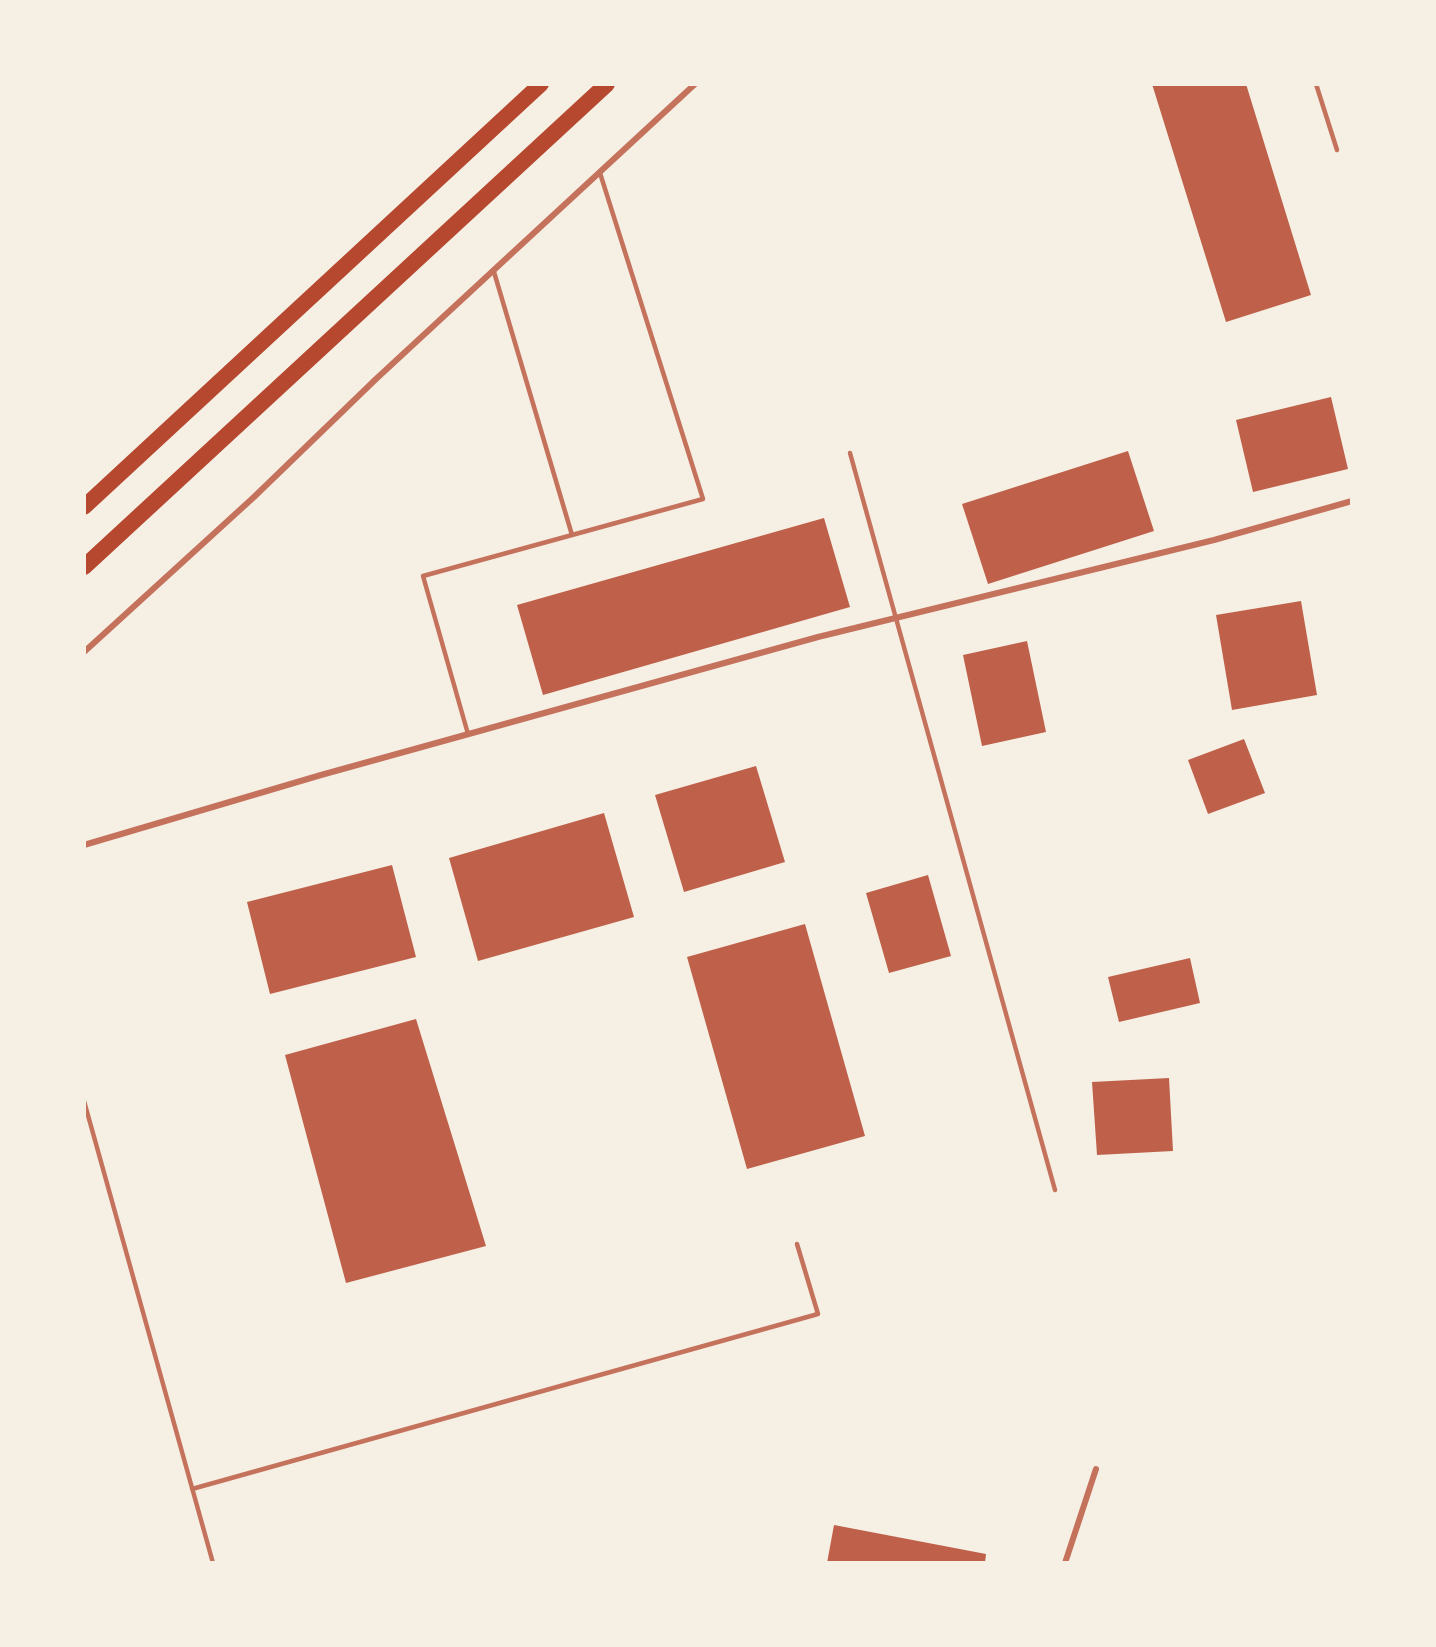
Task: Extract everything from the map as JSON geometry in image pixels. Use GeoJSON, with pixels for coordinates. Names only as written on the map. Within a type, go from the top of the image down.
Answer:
{"type":"FeatureCollection","features":[{"type":"Feature","properties":{"kind":"highway"},"geometry":{"type":"LineString","coordinates":[[84,507],[541,84]]}},
{"type":"Feature","properties":{"kind":"highway"},"geometry":{"type":"LineString","coordinates":[[84,567],[607,84]]}},
{"type":"Feature","properties":{"kind":"street"},"geometry":{"type":"LineString","coordinates":[[84,652],[254,497],[376,380],[695,84]]}},
{"type":"Feature","properties":{"kind":"street"},"geometry":{"type":"LineString","coordinates":[[84,845],[468,734],[818,637],[1214,540],[1352,501]]}},
{"type":"Feature","properties":{"kind":"street"},"geometry":{"type":"LineString","coordinates":[[1065,1563],[1096,1469]]}},
{"type":"Feature","properties":{"kind":"lane"},"geometry":{"type":"LineString","coordinates":[[1316,84],[1337,150]]}},
{"type":"Feature","properties":{"kind":"lane"},"geometry":{"type":"LineString","coordinates":[[468,734],[423,576],[703,499],[600,173]]}},
{"type":"Feature","properties":{"kind":"lane"},"geometry":{"type":"LineString","coordinates":[[494,272],[572,535]]}},
{"type":"Feature","properties":{"kind":"lane"},"geometry":{"type":"LineString","coordinates":[[850,453],[1055,1190]]}},
{"type":"Feature","properties":{"kind":"lane"},"geometry":{"type":"LineString","coordinates":[[84,1101],[213,1563]]}},
{"type":"Feature","properties":{"kind":"lane"},"geometry":{"type":"LineString","coordinates":[[192,1489],[818,1314],[797,1244]]}},
{"type":"Feature","properties":{"kind":"building"},"geometry":{"type":"Polygon","coordinates":[[[1152,84],[1246,84],[1311,295],[1226,322],[1152,84]]]}},
{"type":"Feature","properties":{"kind":"building"},"geometry":{"type":"Polygon","coordinates":[[[1331,397],[1348,469],[1253,492],[1236,420],[1331,397]]]}},
{"type":"Feature","properties":{"kind":"building"},"geometry":{"type":"Polygon","coordinates":[[[1128,451],[1154,531],[988,584],[962,504],[1128,451]]]}},
{"type":"Feature","properties":{"kind":"building"},"geometry":{"type":"Polygon","coordinates":[[[824,518],[850,607],[543,695],[517,605],[824,518]]]}},
{"type":"Feature","properties":{"kind":"building"},"geometry":{"type":"Polygon","coordinates":[[[1301,601],[1317,695],[1232,710],[1216,615],[1301,601]]]}},
{"type":"Feature","properties":{"kind":"building"},"geometry":{"type":"Polygon","coordinates":[[[1027,641],[1046,732],[982,746],[963,655],[1027,641]]]}},
{"type":"Feature","properties":{"kind":"building"},"geometry":{"type":"Polygon","coordinates":[[[1244,739],[1265,793],[1208,814],[1188,760],[1244,739]]]}},
{"type":"Feature","properties":{"kind":"building"},"geometry":{"type":"Polygon","coordinates":[[[756,766],[785,862],[684,892],[655,795],[756,766]]]}},
{"type":"Feature","properties":{"kind":"building"},"geometry":{"type":"Polygon","coordinates":[[[604,813],[634,917],[478,961],[449,858],[604,813]]]}},
{"type":"Feature","properties":{"kind":"building"},"geometry":{"type":"Polygon","coordinates":[[[392,865],[416,957],[270,994],[247,902],[392,865]]]}},
{"type":"Feature","properties":{"kind":"building"},"geometry":{"type":"Polygon","coordinates":[[[928,875],[951,956],[889,973],[866,893],[928,875]]]}},
{"type":"Feature","properties":{"kind":"building"},"geometry":{"type":"Polygon","coordinates":[[[805,924],[865,1136],[747,1169],[687,957],[805,924]]]}},
{"type":"Feature","properties":{"kind":"building"},"geometry":{"type":"Polygon","coordinates":[[[1190,958],[1200,1003],[1119,1022],[1108,977],[1190,958]]]}},
{"type":"Feature","properties":{"kind":"building"},"geometry":{"type":"Polygon","coordinates":[[[416,1019],[486,1246],[346,1283],[285,1055],[416,1019]]]}},
{"type":"Feature","properties":{"kind":"building"},"geometry":{"type":"Polygon","coordinates":[[[1169,1078],[1173,1151],[1097,1155],[1092,1082],[1169,1078]]]}},
{"type":"Feature","properties":{"kind":"building"},"geometry":{"type":"Polygon","coordinates":[[[834,1525],[986,1554],[985,1563],[827,1563],[834,1525]]]}}]}
